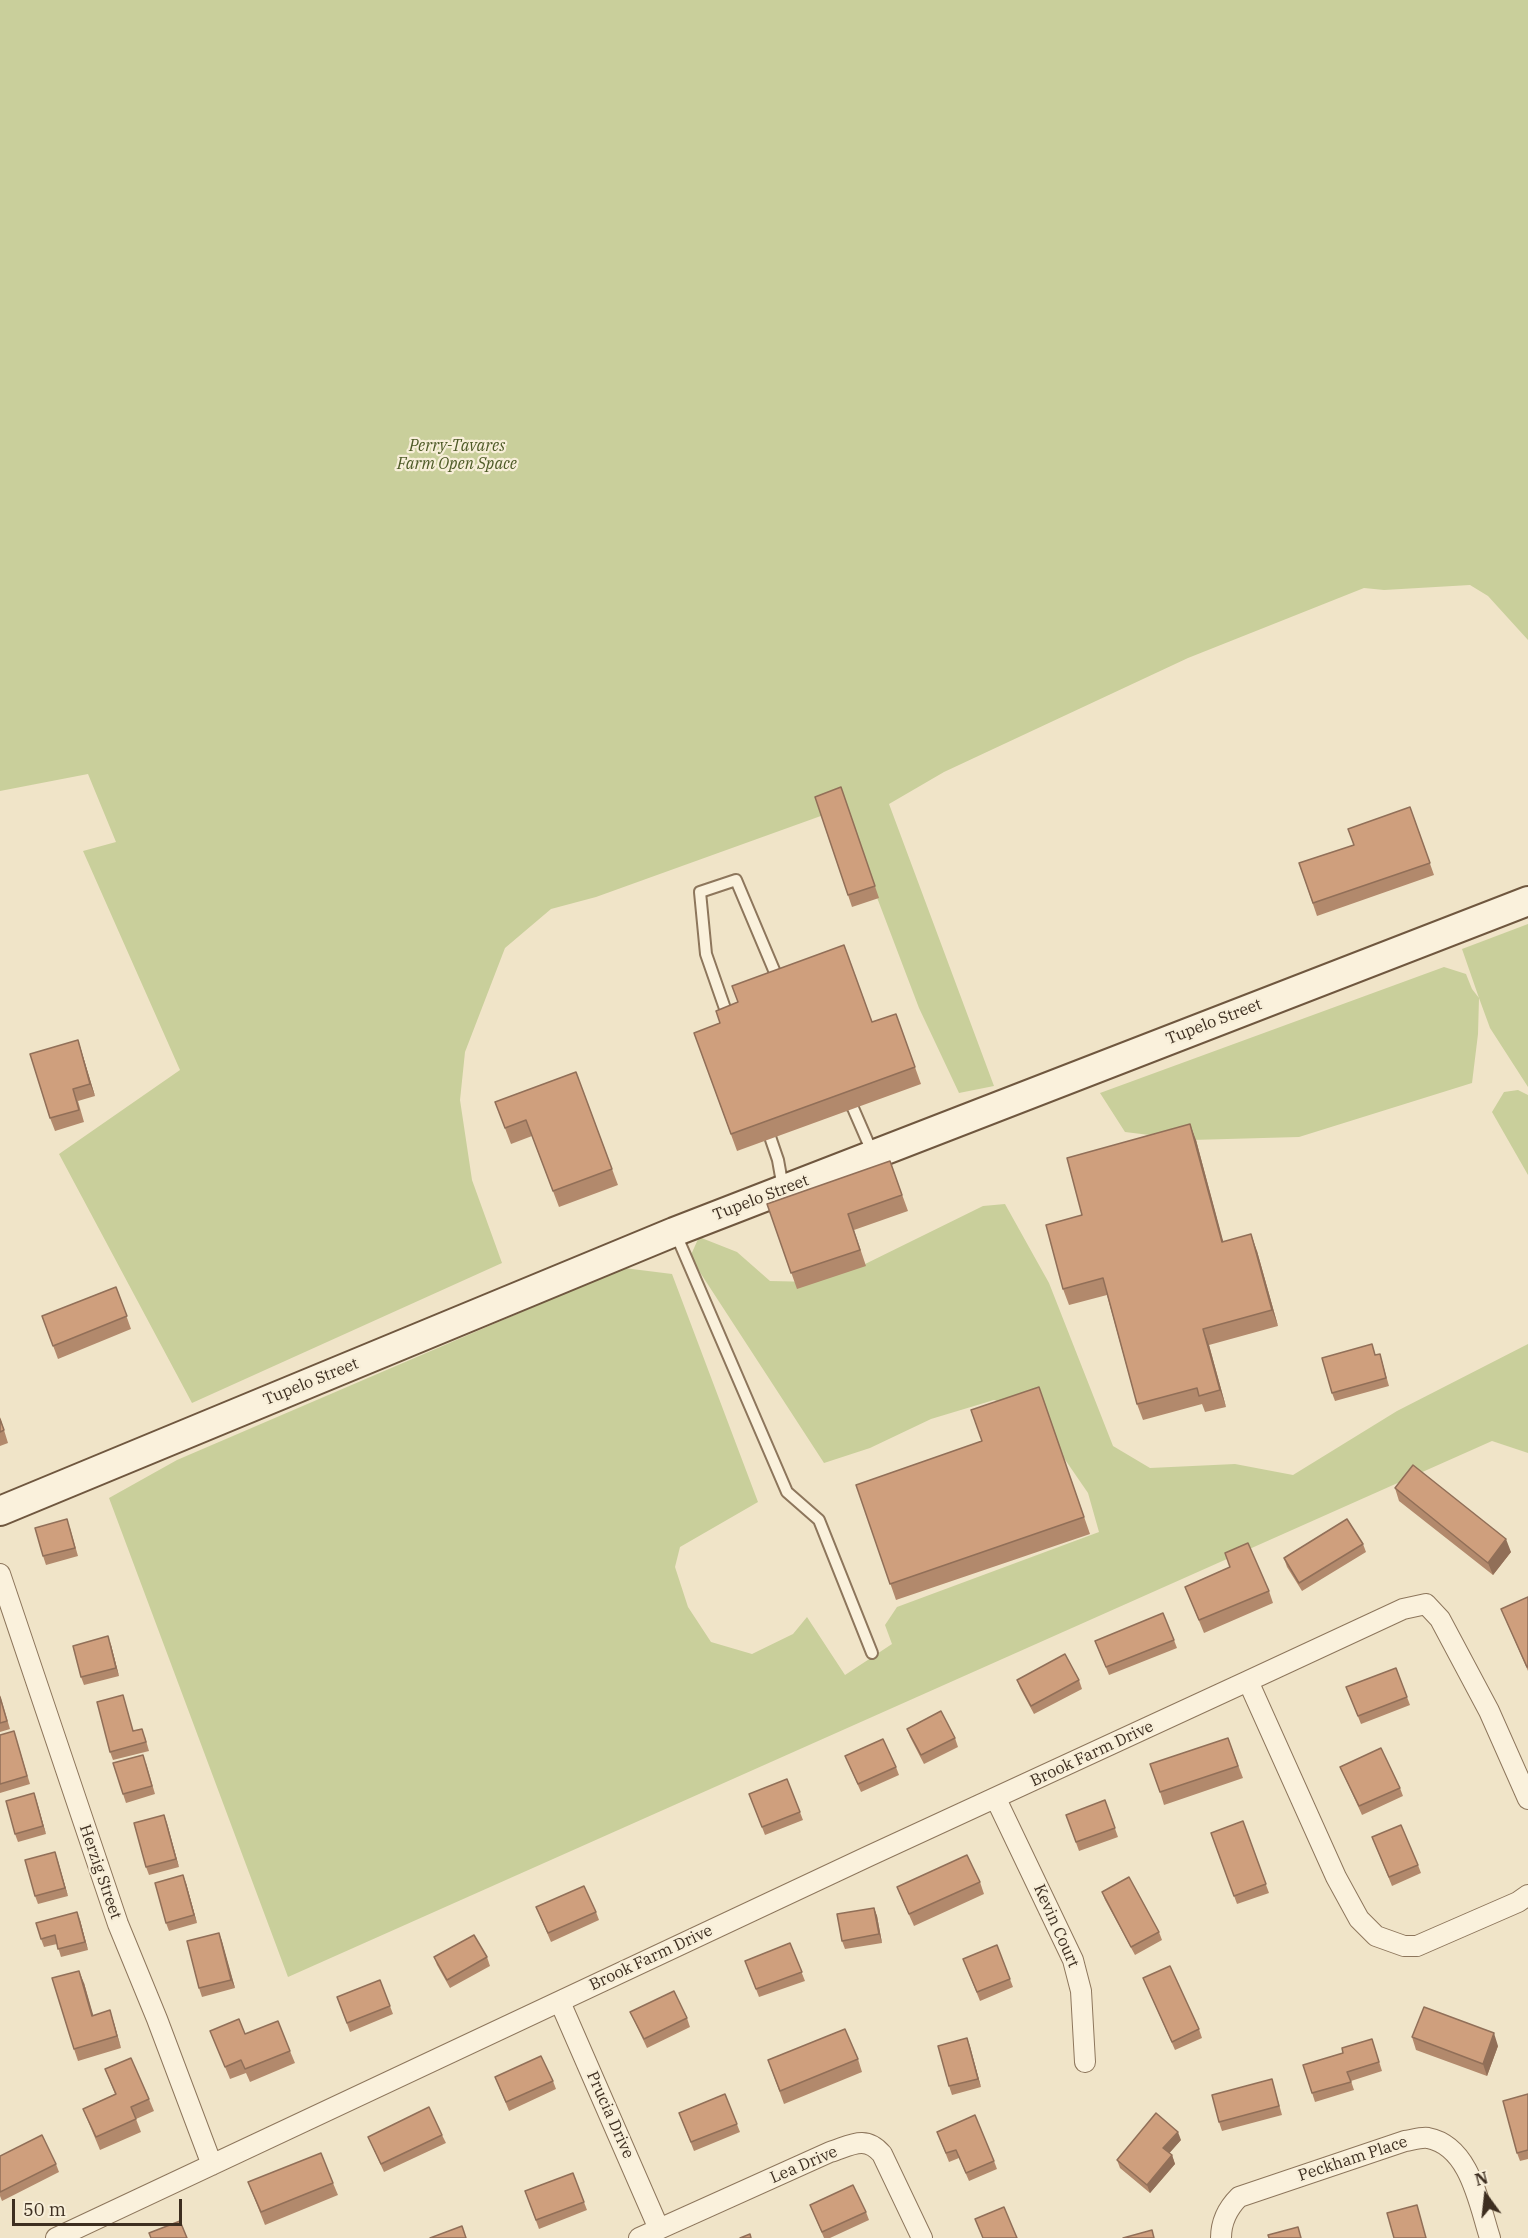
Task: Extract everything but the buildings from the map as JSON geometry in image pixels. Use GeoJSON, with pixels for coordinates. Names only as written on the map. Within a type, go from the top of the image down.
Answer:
{"type":"FeatureCollection","features":[{"type":"Feature","properties":{"kind":"main road","name":"Tupelo Street"},"geometry":{"type":"LineString","coordinates":[[0,1511],[674,1232],[1528,901]]}},
{"type":"Feature","properties":{"kind":"street","name":"Herzig Street"},"geometry":{"type":"LineString","coordinates":[[0,1574],[118,1924],[157,2019],[212,2166]]}},
{"type":"Feature","properties":{"kind":"street","name":"Brook Farm Drive"},"geometry":{"type":"LineString","coordinates":[[56,2238],[86,2231],[212,2166],[869,1856],[1403,1609],[1426,1604],[1440,1619],[1478,1690],[1528,1799]]}},
{"type":"Feature","properties":{"kind":"street"},"geometry":{"type":"LineString","coordinates":[[1248,1681],[1336,1877],[1359,1919],[1376,1936],[1404,1946],[1417,1946],[1518,1902],[1528,1895]]}},
{"type":"Feature","properties":{"kind":"street","name":"Kevin Court"},"geometry":{"type":"LineString","coordinates":[[996,1798],[1073,1960],[1081,1991],[1085,2062]]}},
{"type":"Feature","properties":{"kind":"street","name":"Prucia Drive"},"geometry":{"type":"LineString","coordinates":[[560,2002],[659,2229]]}},
{"type":"Feature","properties":{"kind":"street","name":"Peckham Place"},"geometry":{"type":"LineString","coordinates":[[1221,2238],[1228,2207],[1239,2197],[1405,2141],[1426,2138],[1446,2146],[1464,2164],[1490,2238]]}},
{"type":"Feature","properties":{"kind":"street","name":"Lea Drive"},"geometry":{"type":"LineString","coordinates":[[639,2238],[830,2152],[861,2142],[875,2146],[882,2154],[922,2238]]}},
{"type":"Feature","properties":{"kind":"lane"},"geometry":{"type":"LineString","coordinates":[[732,1027],[706,954],[700,892],[736,880],[783,990]]}},
{"type":"Feature","properties":{"kind":"lane"},"geometry":{"type":"LineString","coordinates":[[837,1090],[853,1108],[873,1154]]}},
{"type":"Feature","properties":{"kind":"lane"},"geometry":{"type":"LineString","coordinates":[[768,1121],[783,1190]]}},
{"type":"Feature","properties":{"kind":"lane"},"geometry":{"type":"LineString","coordinates":[[674,1232],[787,1492],[819,1520],[872,1653]]}},
{"type":"Feature","properties":{"kind":"green space","name":"Perry-Tavares Farm Open Space"},"geometry":{"type":"Polygon","coordinates":[[[0,0],[1528,0],[1528,640],[1488,596],[1470,585],[1384,590],[1364,588],[1188,658],[944,772],[889,804],[994,1086],[959,1093],[919,1008],[843,808],[596,897],[551,909],[505,948],[465,1052],[460,1100],[472,1180],[502,1263],[192,1403],[59,1154],[180,1070],[83,851],[116,842],[88,774],[0,791],[0,0]]]}},
{"type":"Feature","properties":{"kind":"green space"},"geometry":{"type":"Polygon","coordinates":[[[1528,924],[1528,1087],[1490,1028],[1462,949],[1528,924]]]}},
{"type":"Feature","properties":{"kind":"green space"},"geometry":{"type":"Polygon","coordinates":[[[1444,967],[1466,974],[1472,989],[1479,998],[1478,1034],[1472,1083],[1299,1137],[1191,1140],[1125,1132],[1100,1093],[1444,967]]]}},
{"type":"Feature","properties":{"kind":"green space"},"geometry":{"type":"Polygon","coordinates":[[[1518,1090],[1528,1095],[1528,1175],[1492,1112],[1504,1092],[1518,1090]]]}},
{"type":"Feature","properties":{"kind":"green space"},"geometry":{"type":"Polygon","coordinates":[[[1005,1204],[1049,1283],[1113,1446],[1150,1468],[1235,1464],[1293,1475],[1397,1411],[1528,1344],[1528,1453],[1492,1441],[288,1977],[109,1498],[177,1460],[624,1268],[672,1274],[758,1502],[680,1547],[675,1567],[688,1607],[711,1642],[752,1654],[793,1634],[807,1617],[845,1675],[892,1644],[885,1625],[897,1607],[1099,1532],[1088,1493],[1033,1413],[994,1400],[931,1419],[870,1448],[824,1463],[690,1257],[699,1237],[737,1252],[770,1281],[815,1282],[857,1268],[983,1206],[1005,1204]]]}}]}
